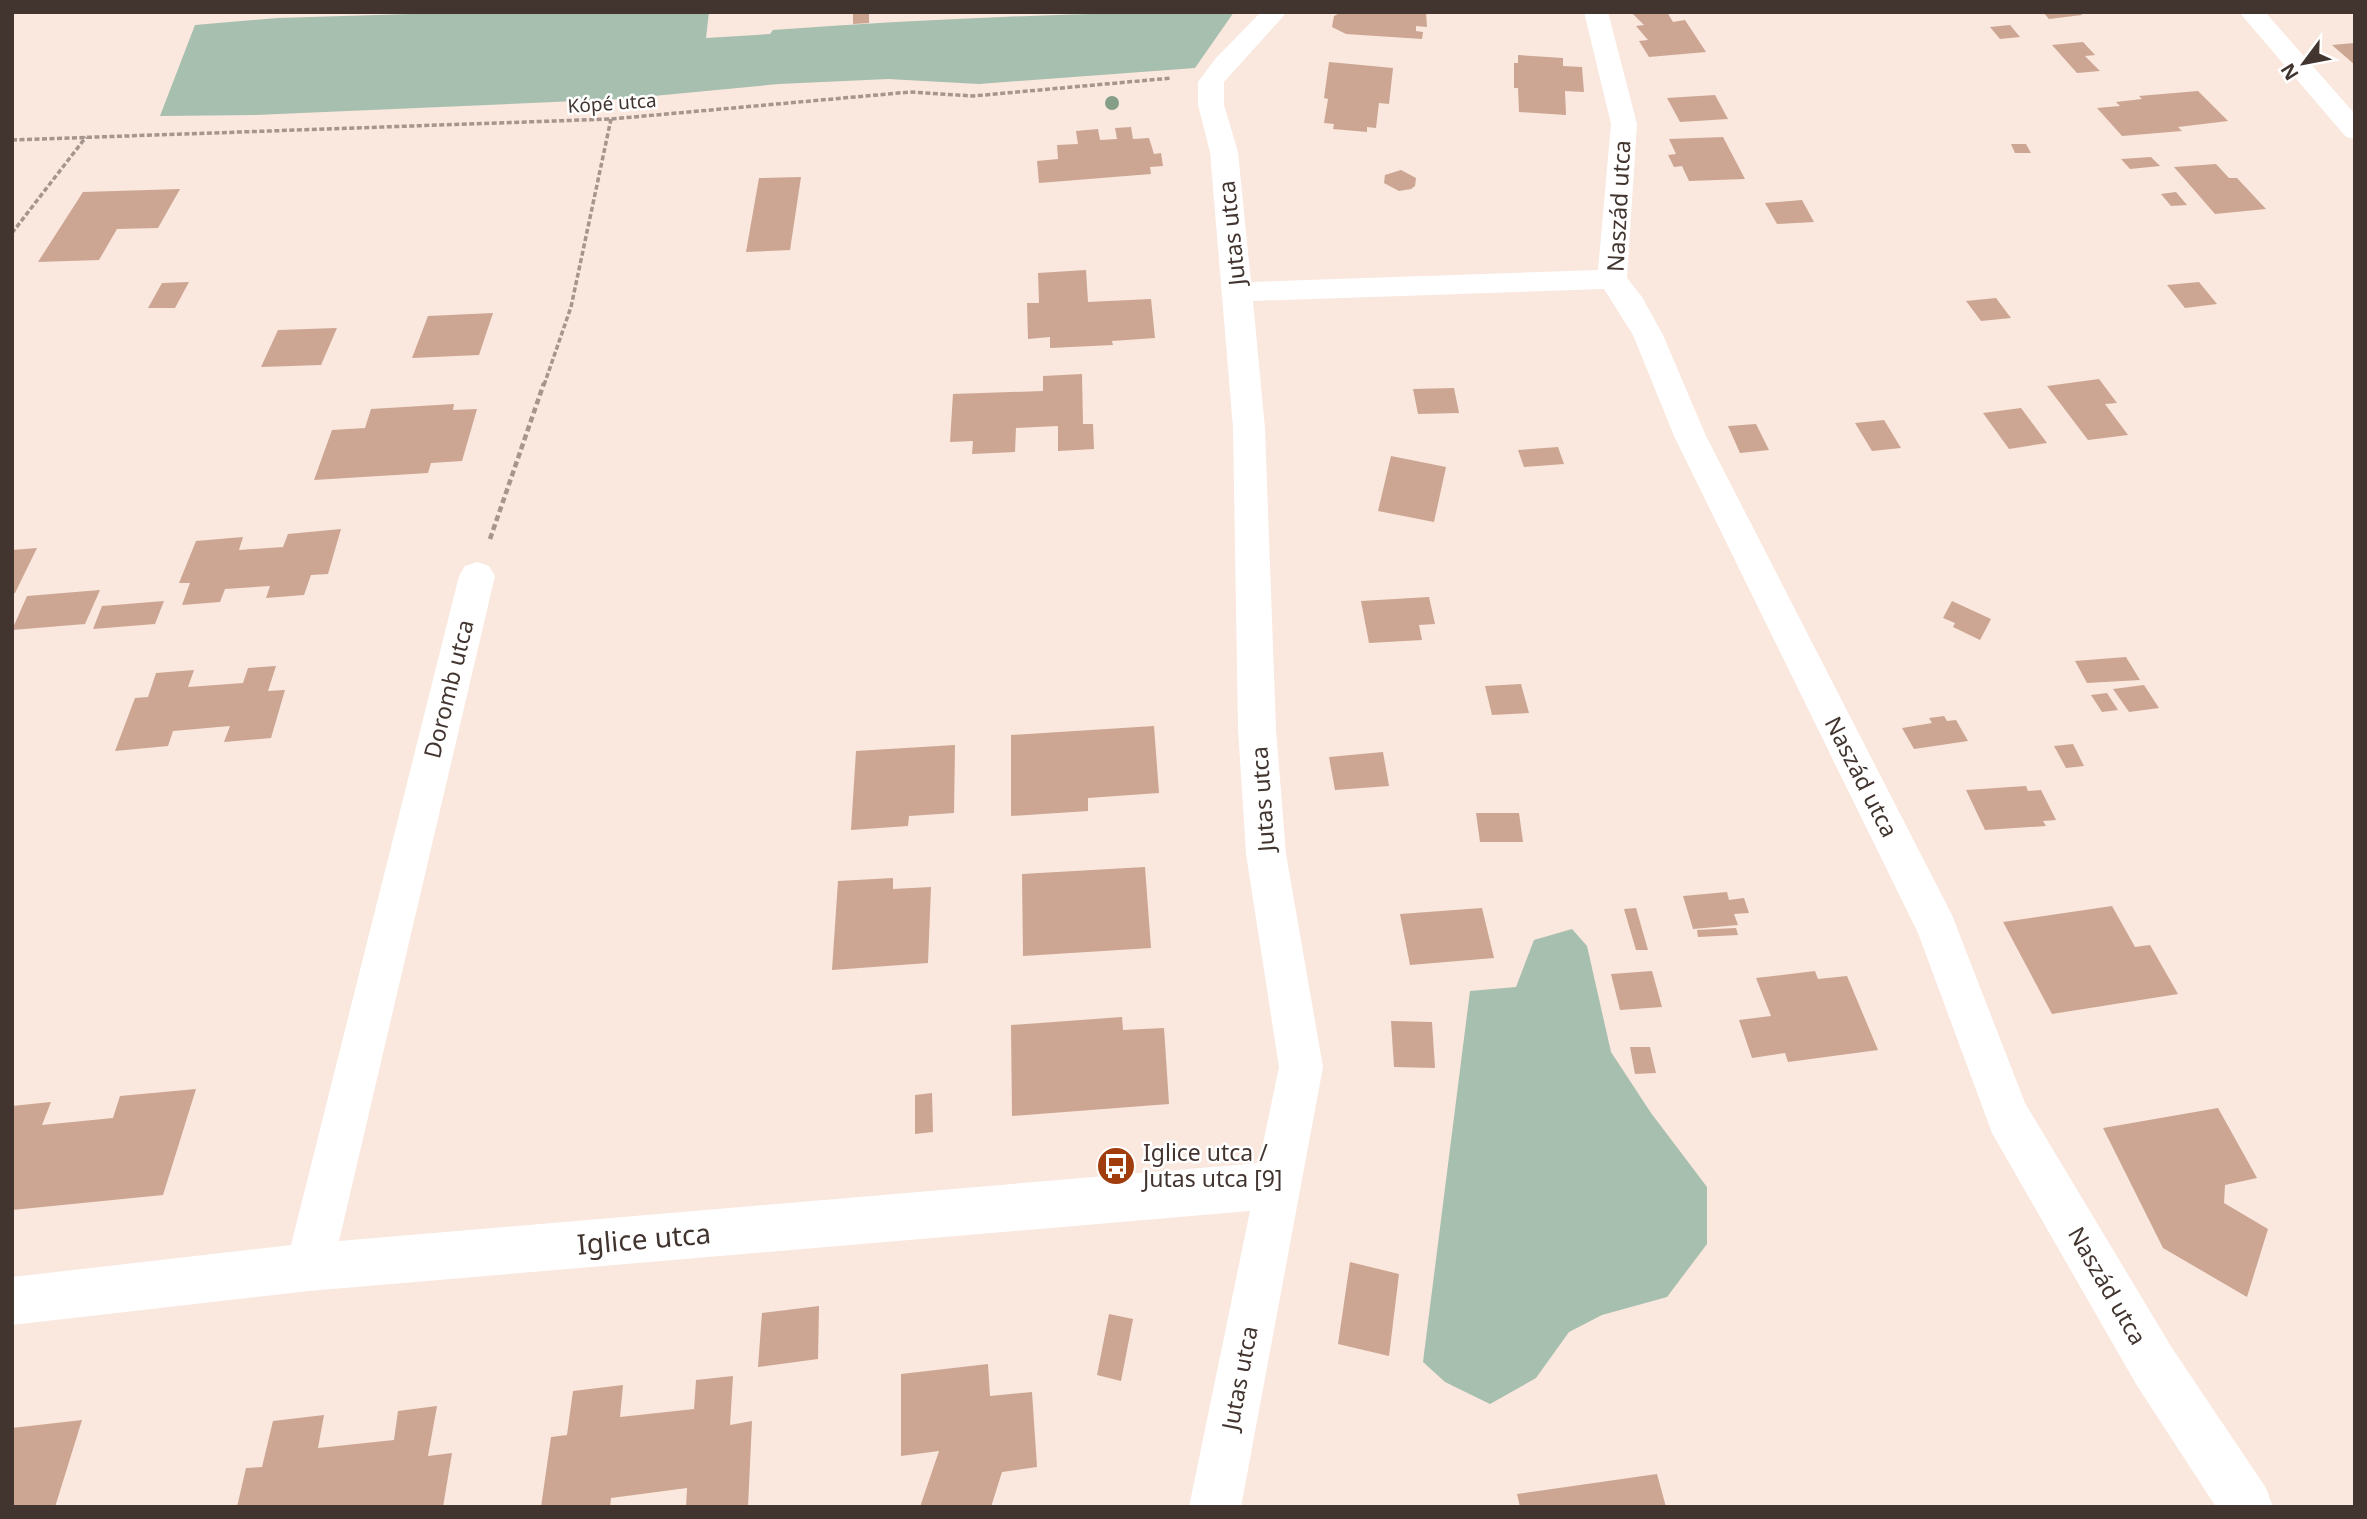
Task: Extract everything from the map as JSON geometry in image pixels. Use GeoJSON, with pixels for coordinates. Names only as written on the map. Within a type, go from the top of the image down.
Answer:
{"type":"FeatureCollection","features":[{"type":"Feature","properties":{"kind":"street"},"geometry":{"type":"LineString","coordinates":[[1211,82],[1225,63],[1275,12]]}},
{"type":"Feature","properties":{"kind":"street","name":"Naszád utca"},"geometry":{"type":"LineString","coordinates":[[1596,12],[1624,124],[1612,279],[1631,304],[1648,335],[1690,436],[1937,929],[2008,1117],[2154,1366],[2247,1507]]}},
{"type":"Feature","properties":{"kind":"street"},"geometry":{"type":"LineString","coordinates":[[2251,12],[2355,131]]}},
{"type":"Feature","properties":{"kind":"street","name":"Jutas utca"},"geometry":{"type":"LineString","coordinates":[[1211,82],[1211,105],[1224,152],[1249,428],[1257,729],[1266,854],[1301,1067],[1215,1507]]}},
{"type":"Feature","properties":{"kind":"street"},"geometry":{"type":"LineString","coordinates":[[1238,292],[1612,279]]}},
{"type":"Feature","properties":{"kind":"street","name":"Doromb utca"},"geometry":{"type":"LineString","coordinates":[[309,1267],[477,576]]}},
{"type":"Feature","properties":{"kind":"street","name":"Iglice utca"},"geometry":{"type":"LineString","coordinates":[[12,1301],[309,1267],[1276,1185]]}},
{"type":"Feature","properties":{"kind":"path","name":"Kópé utca"},"geometry":{"type":"LineString","coordinates":[[12,140],[611,119],[910,92],[973,96],[1172,78],[1211,82]]}},
{"type":"Feature","properties":{"kind":"path"},"geometry":{"type":"LineString","coordinates":[[477,576],[571,307],[611,119]]}},
{"type":"Feature","properties":{"kind":"path"},"geometry":{"type":"LineString","coordinates":[[12,233],[87,136]]}},
{"type":"Feature","properties":{"kind":"green space"},"geometry":{"type":"Polygon","coordinates":[[[476,12],[709,12],[706,38],[770,34],[773,30],[946,19],[1234,12],[1195,68],[979,84],[888,79],[779,84],[622,99],[255,115],[160,116],[195,25],[278,18],[476,12]]]}},
{"type":"Feature","properties":{"kind":"green space"},"geometry":{"type":"Polygon","coordinates":[[[1572,929],[1587,946],[1611,1052],[1651,1113],[1707,1187],[1707,1244],[1667,1297],[1602,1315],[1569,1332],[1536,1378],[1490,1404],[1445,1382],[1423,1362],[1470,991],[1516,987],[1534,940],[1572,929]]]}},
{"type":"Feature","properties":{"kind":"building"},"geometry":{"type":"Polygon","coordinates":[[[853,12],[869,12],[869,23],[853,24],[853,12]]]}},
{"type":"Feature","properties":{"kind":"building"},"geometry":{"type":"Polygon","coordinates":[[[1342,12],[1426,12],[1427,27],[1416,26],[1416,31],[1423,32],[1422,39],[1346,34],[1332,27],[1334,16],[1342,12]]]}},
{"type":"Feature","properties":{"kind":"building"},"geometry":{"type":"Polygon","coordinates":[[[1631,12],[1667,12],[1673,22],[1685,20],[1706,52],[1649,57],[1639,41],[1648,40],[1636,26],[1644,25],[1631,12]]]}},
{"type":"Feature","properties":{"kind":"building"},"geometry":{"type":"Polygon","coordinates":[[[2043,12],[2079,12],[2082,15],[2049,19],[2043,12]]]}},
{"type":"Feature","properties":{"kind":"building"},"geometry":{"type":"Polygon","coordinates":[[[2010,25],[2020,37],[2000,39],[1990,27],[2010,25]]]}},
{"type":"Feature","properties":{"kind":"building"},"geometry":{"type":"Polygon","coordinates":[[[2083,42],[2095,55],[2085,56],[2100,71],[2077,73],[2052,45],[2083,42]]]}},
{"type":"Feature","properties":{"kind":"building"},"geometry":{"type":"Polygon","coordinates":[[[2355,43],[2355,65],[2332,45],[2355,43]]]}},
{"type":"Feature","properties":{"kind":"building"},"geometry":{"type":"Polygon","coordinates":[[[1518,55],[1563,58],[1563,66],[1582,67],[1584,92],[1565,91],[1566,115],[1519,112],[1518,88],[1514,88],[1514,63],[1518,63],[1518,55]]]}},
{"type":"Feature","properties":{"kind":"building"},"geometry":{"type":"Polygon","coordinates":[[[1329,62],[1393,68],[1389,104],[1379,103],[1376,128],[1367,127],[1367,132],[1333,129],[1334,124],[1324,123],[1329,62]]]}},
{"type":"Feature","properties":{"kind":"building"},"geometry":{"type":"Polygon","coordinates":[[[2198,91],[2228,121],[2178,127],[2182,131],[2122,136],[2097,108],[2120,106],[2116,102],[2142,99],[2139,96],[2198,91]]]}},
{"type":"Feature","properties":{"kind":"building"},"geometry":{"type":"Polygon","coordinates":[[[1715,95],[1728,119],[1680,122],[1667,98],[1715,95]]]}},
{"type":"Feature","properties":{"kind":"building"},"geometry":{"type":"Polygon","coordinates":[[[1131,127],[1133,139],[1149,138],[1154,154],[1161,153],[1163,166],[1150,167],[1151,174],[1039,183],[1037,161],[1058,159],[1057,145],[1078,144],[1076,131],[1098,129],[1100,140],[1117,139],[1115,128],[1131,127]]]}},
{"type":"Feature","properties":{"kind":"building"},"geometry":{"type":"Polygon","coordinates":[[[1723,137],[1745,179],[1689,181],[1682,166],[1674,167],[1668,155],[1676,154],[1669,139],[1723,137]]]}},
{"type":"Feature","properties":{"kind":"building"},"geometry":{"type":"Polygon","coordinates":[[[2011,144],[2026,144],[2031,153],[2015,153],[2011,144]]]}},
{"type":"Feature","properties":{"kind":"building"},"geometry":{"type":"Polygon","coordinates":[[[2151,157],[2160,166],[2130,169],[2121,159],[2151,157]]]}},
{"type":"Feature","properties":{"kind":"building"},"geometry":{"type":"Polygon","coordinates":[[[2216,164],[2229,178],[2237,178],[2266,209],[2215,214],[2174,167],[2216,164]]]}},
{"type":"Feature","properties":{"kind":"building"},"geometry":{"type":"Polygon","coordinates":[[[1401,170],[1416,178],[1415,186],[1411,189],[1399,191],[1384,183],[1385,175],[1401,170]]]}},
{"type":"Feature","properties":{"kind":"building"},"geometry":{"type":"Polygon","coordinates":[[[801,177],[790,250],[746,252],[759,178],[801,177]]]}},
{"type":"Feature","properties":{"kind":"building"},"geometry":{"type":"Polygon","coordinates":[[[180,189],[158,228],[117,229],[99,260],[38,262],[83,192],[180,189]]]}},
{"type":"Feature","properties":{"kind":"building"},"geometry":{"type":"Polygon","coordinates":[[[2176,192],[2187,205],[2171,206],[2161,194],[2176,192]]]}},
{"type":"Feature","properties":{"kind":"building"},"geometry":{"type":"Polygon","coordinates":[[[1802,200],[1814,222],[1777,224],[1765,203],[1802,200]]]}},
{"type":"Feature","properties":{"kind":"building"},"geometry":{"type":"Polygon","coordinates":[[[1086,270],[1088,302],[1151,299],[1155,338],[1112,341],[1113,345],[1050,348],[1050,337],[1028,339],[1027,303],[1039,303],[1038,273],[1086,270]]]}},
{"type":"Feature","properties":{"kind":"building"},"geometry":{"type":"Polygon","coordinates":[[[189,282],[175,308],[148,308],[162,283],[189,282]]]}},
{"type":"Feature","properties":{"kind":"building"},"geometry":{"type":"Polygon","coordinates":[[[2199,282],[2217,304],[2185,308],[2167,285],[2199,282]]]}},
{"type":"Feature","properties":{"kind":"building"},"geometry":{"type":"Polygon","coordinates":[[[1996,298],[2011,318],[1981,321],[1966,301],[1996,298]]]}},
{"type":"Feature","properties":{"kind":"building"},"geometry":{"type":"Polygon","coordinates":[[[493,313],[479,355],[412,358],[428,316],[493,313]]]}},
{"type":"Feature","properties":{"kind":"building"},"geometry":{"type":"Polygon","coordinates":[[[337,328],[321,365],[261,367],[278,330],[337,328]]]}},
{"type":"Feature","properties":{"kind":"building"},"geometry":{"type":"Polygon","coordinates":[[[1082,374],[1083,424],[1093,424],[1094,449],[1058,451],[1058,426],[1016,428],[1015,452],[972,454],[973,441],[950,442],[953,394],[1043,391],[1043,376],[1082,374]]]}},
{"type":"Feature","properties":{"kind":"building"},"geometry":{"type":"Polygon","coordinates":[[[2099,379],[2117,403],[2105,404],[2128,435],[2088,440],[2047,386],[2099,379]]]}},
{"type":"Feature","properties":{"kind":"building"},"geometry":{"type":"Polygon","coordinates":[[[1454,388],[1459,413],[1418,414],[1413,389],[1454,388]]]}},
{"type":"Feature","properties":{"kind":"building"},"geometry":{"type":"Polygon","coordinates":[[[454,404],[453,410],[477,409],[462,461],[431,463],[428,473],[314,480],[332,430],[365,428],[371,409],[454,404]]]}},
{"type":"Feature","properties":{"kind":"building"},"geometry":{"type":"Polygon","coordinates":[[[2021,408],[2047,443],[2009,449],[1983,413],[2021,408]]]}},
{"type":"Feature","properties":{"kind":"building"},"geometry":{"type":"Polygon","coordinates":[[[1884,420],[1901,448],[1872,451],[1855,423],[1884,420]]]}},
{"type":"Feature","properties":{"kind":"building"},"geometry":{"type":"Polygon","coordinates":[[[1756,424],[1769,450],[1740,453],[1728,426],[1756,424]]]}},
{"type":"Feature","properties":{"kind":"building"},"geometry":{"type":"Polygon","coordinates":[[[1558,447],[1564,464],[1524,467],[1518,450],[1558,447]]]}},
{"type":"Feature","properties":{"kind":"building"},"geometry":{"type":"Polygon","coordinates":[[[1391,456],[1446,467],[1434,522],[1378,511],[1391,456]]]}},
{"type":"Feature","properties":{"kind":"building"},"geometry":{"type":"Polygon","coordinates":[[[341,529],[328,574],[311,575],[304,595],[266,598],[270,586],[225,589],[220,602],[182,605],[190,583],[179,583],[196,541],[243,537],[239,550],[283,547],[288,534],[341,529]]]}},
{"type":"Feature","properties":{"kind":"building"},"geometry":{"type":"Polygon","coordinates":[[[37,548],[15,593],[12,594],[12,550],[37,548]]]}},
{"type":"Feature","properties":{"kind":"building"},"geometry":{"type":"Polygon","coordinates":[[[100,590],[85,624],[12,630],[27,596],[100,590]]]}},
{"type":"Feature","properties":{"kind":"building"},"geometry":{"type":"Polygon","coordinates":[[[1429,597],[1435,624],[1419,625],[1422,640],[1369,643],[1361,601],[1429,597]]]}},
{"type":"Feature","properties":{"kind":"building"},"geometry":{"type":"Polygon","coordinates":[[[164,601],[155,624],[93,629],[102,606],[164,601]]]}},
{"type":"Feature","properties":{"kind":"building"},"geometry":{"type":"Polygon","coordinates":[[[1952,601],[1991,619],[1980,640],[1953,627],[1955,623],[1943,618],[1952,601]]]}},
{"type":"Feature","properties":{"kind":"building"},"geometry":{"type":"Polygon","coordinates":[[[2126,657],[2140,680],[2087,683],[2075,661],[2126,657]]]}},
{"type":"Feature","properties":{"kind":"building"},"geometry":{"type":"Polygon","coordinates":[[[276,666],[268,691],[285,690],[271,738],[224,742],[230,726],[173,731],[168,746],[115,751],[135,698],[148,697],[156,673],[194,670],[188,687],[243,683],[248,668],[276,666]]]}},
{"type":"Feature","properties":{"kind":"building"},"geometry":{"type":"Polygon","coordinates":[[[1521,684],[1529,713],[1492,715],[1485,686],[1521,684]]]}},
{"type":"Feature","properties":{"kind":"building"},"geometry":{"type":"Polygon","coordinates":[[[2144,685],[2159,708],[2129,712],[2113,689],[2144,685]]]}},
{"type":"Feature","properties":{"kind":"building"},"geometry":{"type":"Polygon","coordinates":[[[2107,693],[2118,710],[2102,712],[2091,695],[2107,693]]]}},
{"type":"Feature","properties":{"kind":"building"},"geometry":{"type":"Polygon","coordinates":[[[1944,716],[1947,721],[1956,720],[1968,741],[1914,749],[1902,728],[1932,723],[1929,718],[1944,716]]]}},
{"type":"Feature","properties":{"kind":"building"},"geometry":{"type":"Polygon","coordinates":[[[1154,726],[1159,793],[1088,798],[1088,811],[1011,816],[1011,735],[1154,726]]]}},
{"type":"Feature","properties":{"kind":"building"},"geometry":{"type":"Polygon","coordinates":[[[2073,744],[2084,766],[2066,768],[2054,746],[2073,744]]]}},
{"type":"Feature","properties":{"kind":"building"},"geometry":{"type":"Polygon","coordinates":[[[955,745],[954,813],[909,816],[908,826],[851,830],[856,751],[955,745]]]}},
{"type":"Feature","properties":{"kind":"building"},"geometry":{"type":"Polygon","coordinates":[[[1383,752],[1389,786],[1335,790],[1329,757],[1383,752]]]}},
{"type":"Feature","properties":{"kind":"building"},"geometry":{"type":"Polygon","coordinates":[[[2026,786],[2028,791],[2041,790],[2056,820],[2043,821],[2046,826],[1985,830],[1966,790],[2026,786]]]}},
{"type":"Feature","properties":{"kind":"building"},"geometry":{"type":"Polygon","coordinates":[[[1476,813],[1519,813],[1523,842],[1480,842],[1476,813]]]}},
{"type":"Feature","properties":{"kind":"building"},"geometry":{"type":"Polygon","coordinates":[[[1145,867],[1151,948],[1023,956],[1022,874],[1145,867]]]}},
{"type":"Feature","properties":{"kind":"building"},"geometry":{"type":"Polygon","coordinates":[[[893,878],[893,889],[931,887],[928,963],[832,970],[838,881],[893,878]]]}},
{"type":"Feature","properties":{"kind":"building"},"geometry":{"type":"Polygon","coordinates":[[[1727,892],[1729,900],[1744,898],[1749,913],[1734,914],[1738,925],[1693,929],[1683,896],[1727,892]]]}},
{"type":"Feature","properties":{"kind":"building"},"geometry":{"type":"Polygon","coordinates":[[[2112,906],[2135,947],[2150,945],[2178,994],[2052,1014],[2003,922],[2112,906]]]}},
{"type":"Feature","properties":{"kind":"building"},"geometry":{"type":"Polygon","coordinates":[[[1482,908],[1494,958],[1410,965],[1400,914],[1482,908]]]}},
{"type":"Feature","properties":{"kind":"building"},"geometry":{"type":"Polygon","coordinates":[[[1636,908],[1648,950],[1636,950],[1624,909],[1636,908]]]}},
{"type":"Feature","properties":{"kind":"building"},"geometry":{"type":"Polygon","coordinates":[[[1736,928],[1738,935],[1698,937],[1697,930],[1736,928]]]}},
{"type":"Feature","properties":{"kind":"building"},"geometry":{"type":"Polygon","coordinates":[[[1652,971],[1662,1007],[1620,1010],[1611,974],[1652,971]]]}},
{"type":"Feature","properties":{"kind":"building"},"geometry":{"type":"Polygon","coordinates":[[[1815,971],[1818,979],[1847,976],[1878,1050],[1788,1062],[1785,1053],[1752,1058],[1739,1020],[1771,1016],[1756,978],[1815,971]]]}},
{"type":"Feature","properties":{"kind":"building"},"geometry":{"type":"Polygon","coordinates":[[[1122,1017],[1123,1030],[1164,1028],[1169,1104],[1012,1116],[1011,1025],[1122,1017]]]}},
{"type":"Feature","properties":{"kind":"building"},"geometry":{"type":"Polygon","coordinates":[[[1391,1021],[1432,1022],[1435,1068],[1394,1067],[1391,1021]]]}},
{"type":"Feature","properties":{"kind":"building"},"geometry":{"type":"Polygon","coordinates":[[[1630,1047],[1650,1047],[1656,1073],[1635,1074],[1630,1047]]]}},
{"type":"Feature","properties":{"kind":"building"},"geometry":{"type":"Polygon","coordinates":[[[196,1089],[163,1195],[12,1210],[12,1106],[51,1102],[42,1125],[113,1118],[120,1096],[196,1089]]]}},
{"type":"Feature","properties":{"kind":"building"},"geometry":{"type":"Polygon","coordinates":[[[932,1093],[933,1132],[915,1134],[915,1095],[932,1093]]]}},
{"type":"Feature","properties":{"kind":"building"},"geometry":{"type":"Polygon","coordinates":[[[2218,1108],[2257,1178],[2225,1185],[2224,1203],[2268,1229],[2247,1297],[2163,1248],[2103,1128],[2218,1108]]]}},
{"type":"Feature","properties":{"kind":"building"},"geometry":{"type":"Polygon","coordinates":[[[1350,1262],[1399,1274],[1389,1356],[1338,1344],[1350,1262]]]}},
{"type":"Feature","properties":{"kind":"building"},"geometry":{"type":"Polygon","coordinates":[[[819,1306],[818,1359],[758,1367],[762,1313],[819,1306]]]}},
{"type":"Feature","properties":{"kind":"building"},"geometry":{"type":"Polygon","coordinates":[[[1109,1314],[1133,1319],[1121,1381],[1097,1375],[1109,1314]]]}},
{"type":"Feature","properties":{"kind":"building"},"geometry":{"type":"Polygon","coordinates":[[[988,1364],[990,1396],[1032,1392],[1037,1467],[1002,1472],[991,1507],[920,1507],[939,1451],[901,1456],[901,1374],[988,1364]]]}},
{"type":"Feature","properties":{"kind":"building"},"geometry":{"type":"Polygon","coordinates":[[[733,1376],[730,1425],[752,1421],[748,1507],[686,1507],[687,1488],[611,1498],[610,1507],[541,1507],[551,1437],[567,1435],[573,1391],[623,1385],[620,1417],[694,1409],[696,1380],[733,1376]]]}},
{"type":"Feature","properties":{"kind":"building"},"geometry":{"type":"Polygon","coordinates":[[[437,1406],[428,1456],[452,1453],[443,1507],[237,1507],[246,1468],[262,1467],[273,1421],[324,1415],[318,1448],[394,1440],[398,1411],[437,1406]]]}},
{"type":"Feature","properties":{"kind":"building"},"geometry":{"type":"Polygon","coordinates":[[[82,1420],[55,1507],[12,1507],[12,1428],[82,1420]]]}},
{"type":"Feature","properties":{"kind":"building"},"geometry":{"type":"Polygon","coordinates":[[[1657,1474],[1666,1507],[1520,1507],[1517,1494],[1657,1474]]]}},
{"type":"Feature","properties":{"kind":"place","name":"Iglice utca / Jutas utca [9]"},"geometry":{"type":"Point","coordinates":[1116,1166]}}]}
